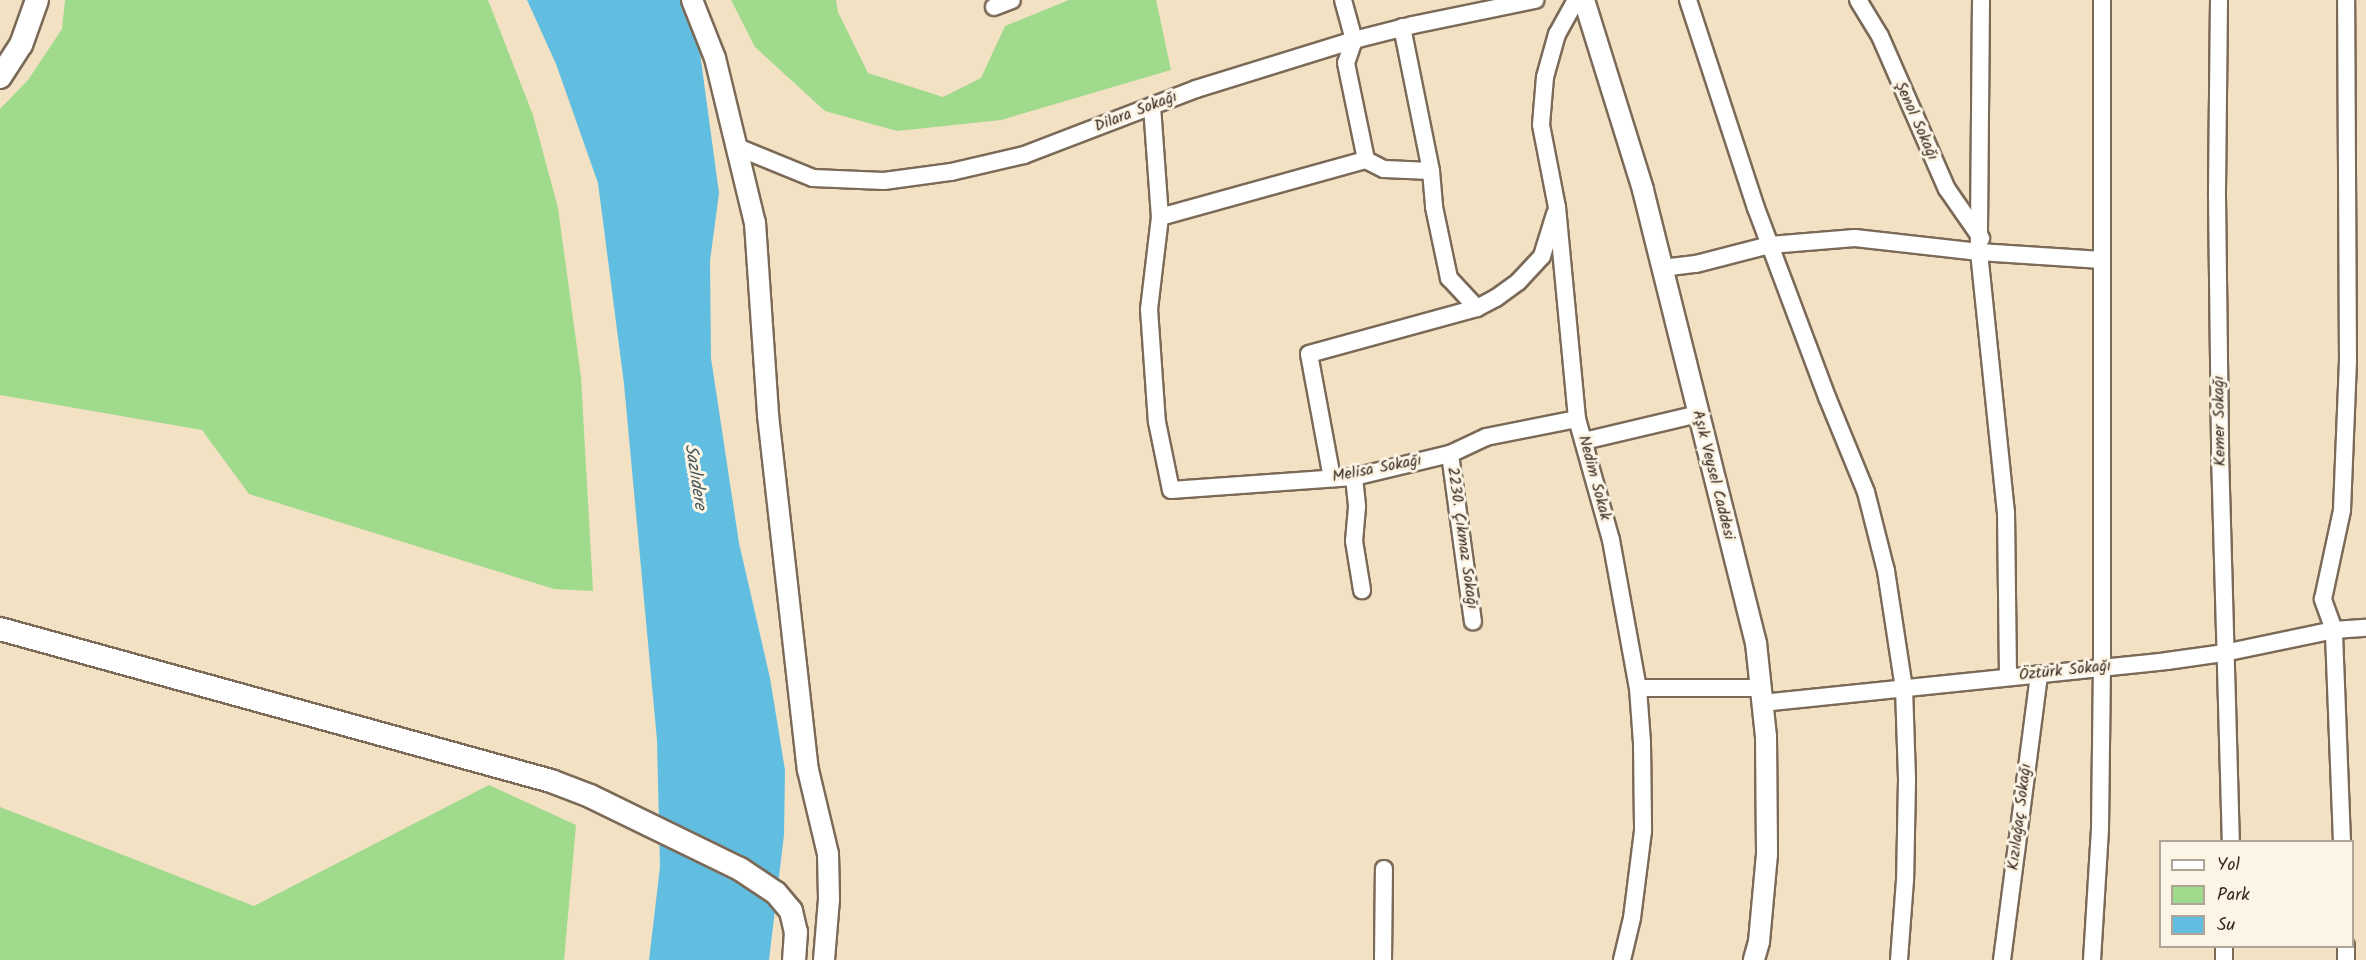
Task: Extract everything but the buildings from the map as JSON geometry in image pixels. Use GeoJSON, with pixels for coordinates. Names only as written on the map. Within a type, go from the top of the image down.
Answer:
{"type":"FeatureCollection","features":[{"type":"Feature","properties":{"kind":"main road"},"geometry":{"type":"LineString","coordinates":[[0,77],[21,45],[37,0]]}},
{"type":"Feature","properties":{"kind":"main road"},"geometry":{"type":"LineString","coordinates":[[0,629],[551,781],[625,812],[732,865],[776,892],[791,911],[796,932],[794,960]]}},
{"type":"Feature","properties":{"kind":"street"},"geometry":{"type":"LineString","coordinates":[[692,0],[715,58],[755,224],[768,415],[808,770],[828,854],[829,899],[824,960]]}},
{"type":"Feature","properties":{"kind":"street"},"geometry":{"type":"LineString","coordinates":[[994,7],[1011,0]]}},
{"type":"Feature","properties":{"kind":"street"},"geometry":{"type":"LineString","coordinates":[[1343,0],[1354,40],[1346,63],[1366,160]]}},
{"type":"Feature","properties":{"kind":"street","name":"Dilara Sokağı"},"geometry":{"type":"LineString","coordinates":[[737,147],[813,178],[884,182],[951,172],[1023,155],[1196,89],[1354,40],[1402,27],[1535,0]]}},
{"type":"Feature","properties":{"kind":"street","name":"Nedim Sokak"},"geometry":{"type":"LineString","coordinates":[[1576,0],[1557,34],[1545,77],[1541,125],[1557,207],[1577,419],[1611,540],[1638,688],[1642,743],[1643,831],[1632,918],[1622,960]]}},
{"type":"Feature","properties":{"kind":"street","name":"Aşık Veysel Caddesi"},"geometry":{"type":"LineString","coordinates":[[1584,0],[1643,190],[1756,643],[1766,737],[1767,854],[1759,942],[1754,960]]}},
{"type":"Feature","properties":{"kind":"street"},"geometry":{"type":"LineString","coordinates":[[1688,0],[1770,245],[1866,492],[1886,571],[1904,688],[1907,791],[1905,880],[1899,960]]}},
{"type":"Feature","properties":{"kind":"street","name":"Şenol Sokağı"},"geometry":{"type":"LineString","coordinates":[[1858,0],[1880,36],[1947,189],[1980,245]]}},
{"type":"Feature","properties":{"kind":"street"},"geometry":{"type":"LineString","coordinates":[[1981,0],[1980,245],[2006,512],[2008,677]]}},
{"type":"Feature","properties":{"kind":"street"},"geometry":{"type":"LineString","coordinates":[[2092,960],[2100,828],[2102,667],[2102,0]]}},
{"type":"Feature","properties":{"kind":"street","name":"Kemer Sokağı"},"geometry":{"type":"LineString","coordinates":[[2219,0],[2217,196],[2224,653],[2231,840]]}},
{"type":"Feature","properties":{"kind":"street"},"geometry":{"type":"LineString","coordinates":[[2342,840],[2334,630],[2323,599],[2342,510],[2348,361],[2346,0]]}},
{"type":"Feature","properties":{"kind":"street"},"geometry":{"type":"LineString","coordinates":[[1402,27],[1431,171],[1434,207],[1449,278],[1477,308]]}},
{"type":"Feature","properties":{"kind":"street"},"geometry":{"type":"LineString","coordinates":[[1152,106],[1160,217],[1366,160],[1384,169],[1431,171]]}},
{"type":"Feature","properties":{"kind":"street"},"geometry":{"type":"LineString","coordinates":[[1332,478],[1309,354],[1477,308],[1518,282],[1542,256],[1557,207]]}},
{"type":"Feature","properties":{"kind":"street","name":"Melisa Sokağı"},"geometry":{"type":"LineString","coordinates":[[1160,217],[1149,309],[1157,422],[1171,490],[1354,477],[1450,454],[1486,437],[1577,419]]}},
{"type":"Feature","properties":{"kind":"street"},"geometry":{"type":"LineString","coordinates":[[1662,268],[1696,264],[1770,245],[1855,238],[1980,245],[2102,260]]}},
{"type":"Feature","properties":{"kind":"street"},"geometry":{"type":"LineString","coordinates":[[1584,441],[1698,414]]}},
{"type":"Feature","properties":{"kind":"street","name":"2230. Çıkmaz Sokağı"},"geometry":{"type":"LineString","coordinates":[[1450,454],[1473,621]]}},
{"type":"Feature","properties":{"kind":"street"},"geometry":{"type":"LineString","coordinates":[[1354,477],[1357,507],[1354,541],[1362,590]]}},
{"type":"Feature","properties":{"kind":"street","name":"Öztürk Sokağı"},"geometry":{"type":"LineString","coordinates":[[1638,688],[1762,695],[1904,688],[2224,653],[2334,630],[2366,628]]}},
{"type":"Feature","properties":{"kind":"street","name":"Kızılağaç Sokağı"},"geometry":{"type":"LineString","coordinates":[[2002,960],[2038,674]]}},
{"type":"Feature","properties":{"kind":"street"},"geometry":{"type":"LineString","coordinates":[[1383,960],[1384,869]]}},
{"type":"Feature","properties":{"kind":"green space"},"geometry":{"type":"Polygon","coordinates":[[[65,0],[488,0],[533,115],[558,208],[581,377],[593,591],[554,589],[249,494],[202,430],[0,395],[0,109],[28,80],[62,29],[65,0]]]}},
{"type":"Feature","properties":{"kind":"green space"},"geometry":{"type":"Polygon","coordinates":[[[731,0],[836,0],[838,12],[868,73],[943,97],[981,78],[1005,26],[1069,0],[1156,0],[1171,70],[1001,120],[897,131],[825,111],[755,47],[731,0]]]}},
{"type":"Feature","properties":{"kind":"green space"},"geometry":{"type":"Polygon","coordinates":[[[489,785],[576,825],[564,960],[0,960],[0,807],[254,906],[489,785]]]}},
{"type":"Feature","properties":{"kind":"water","name":"Sazlıdere"},"geometry":{"type":"Polygon","coordinates":[[[527,0],[684,0],[700,53],[719,193],[710,261],[711,358],[739,543],[770,678],[785,770],[784,835],[769,960],[649,960],[660,867],[657,740],[624,384],[598,183],[556,64],[527,0]]]}}]}
